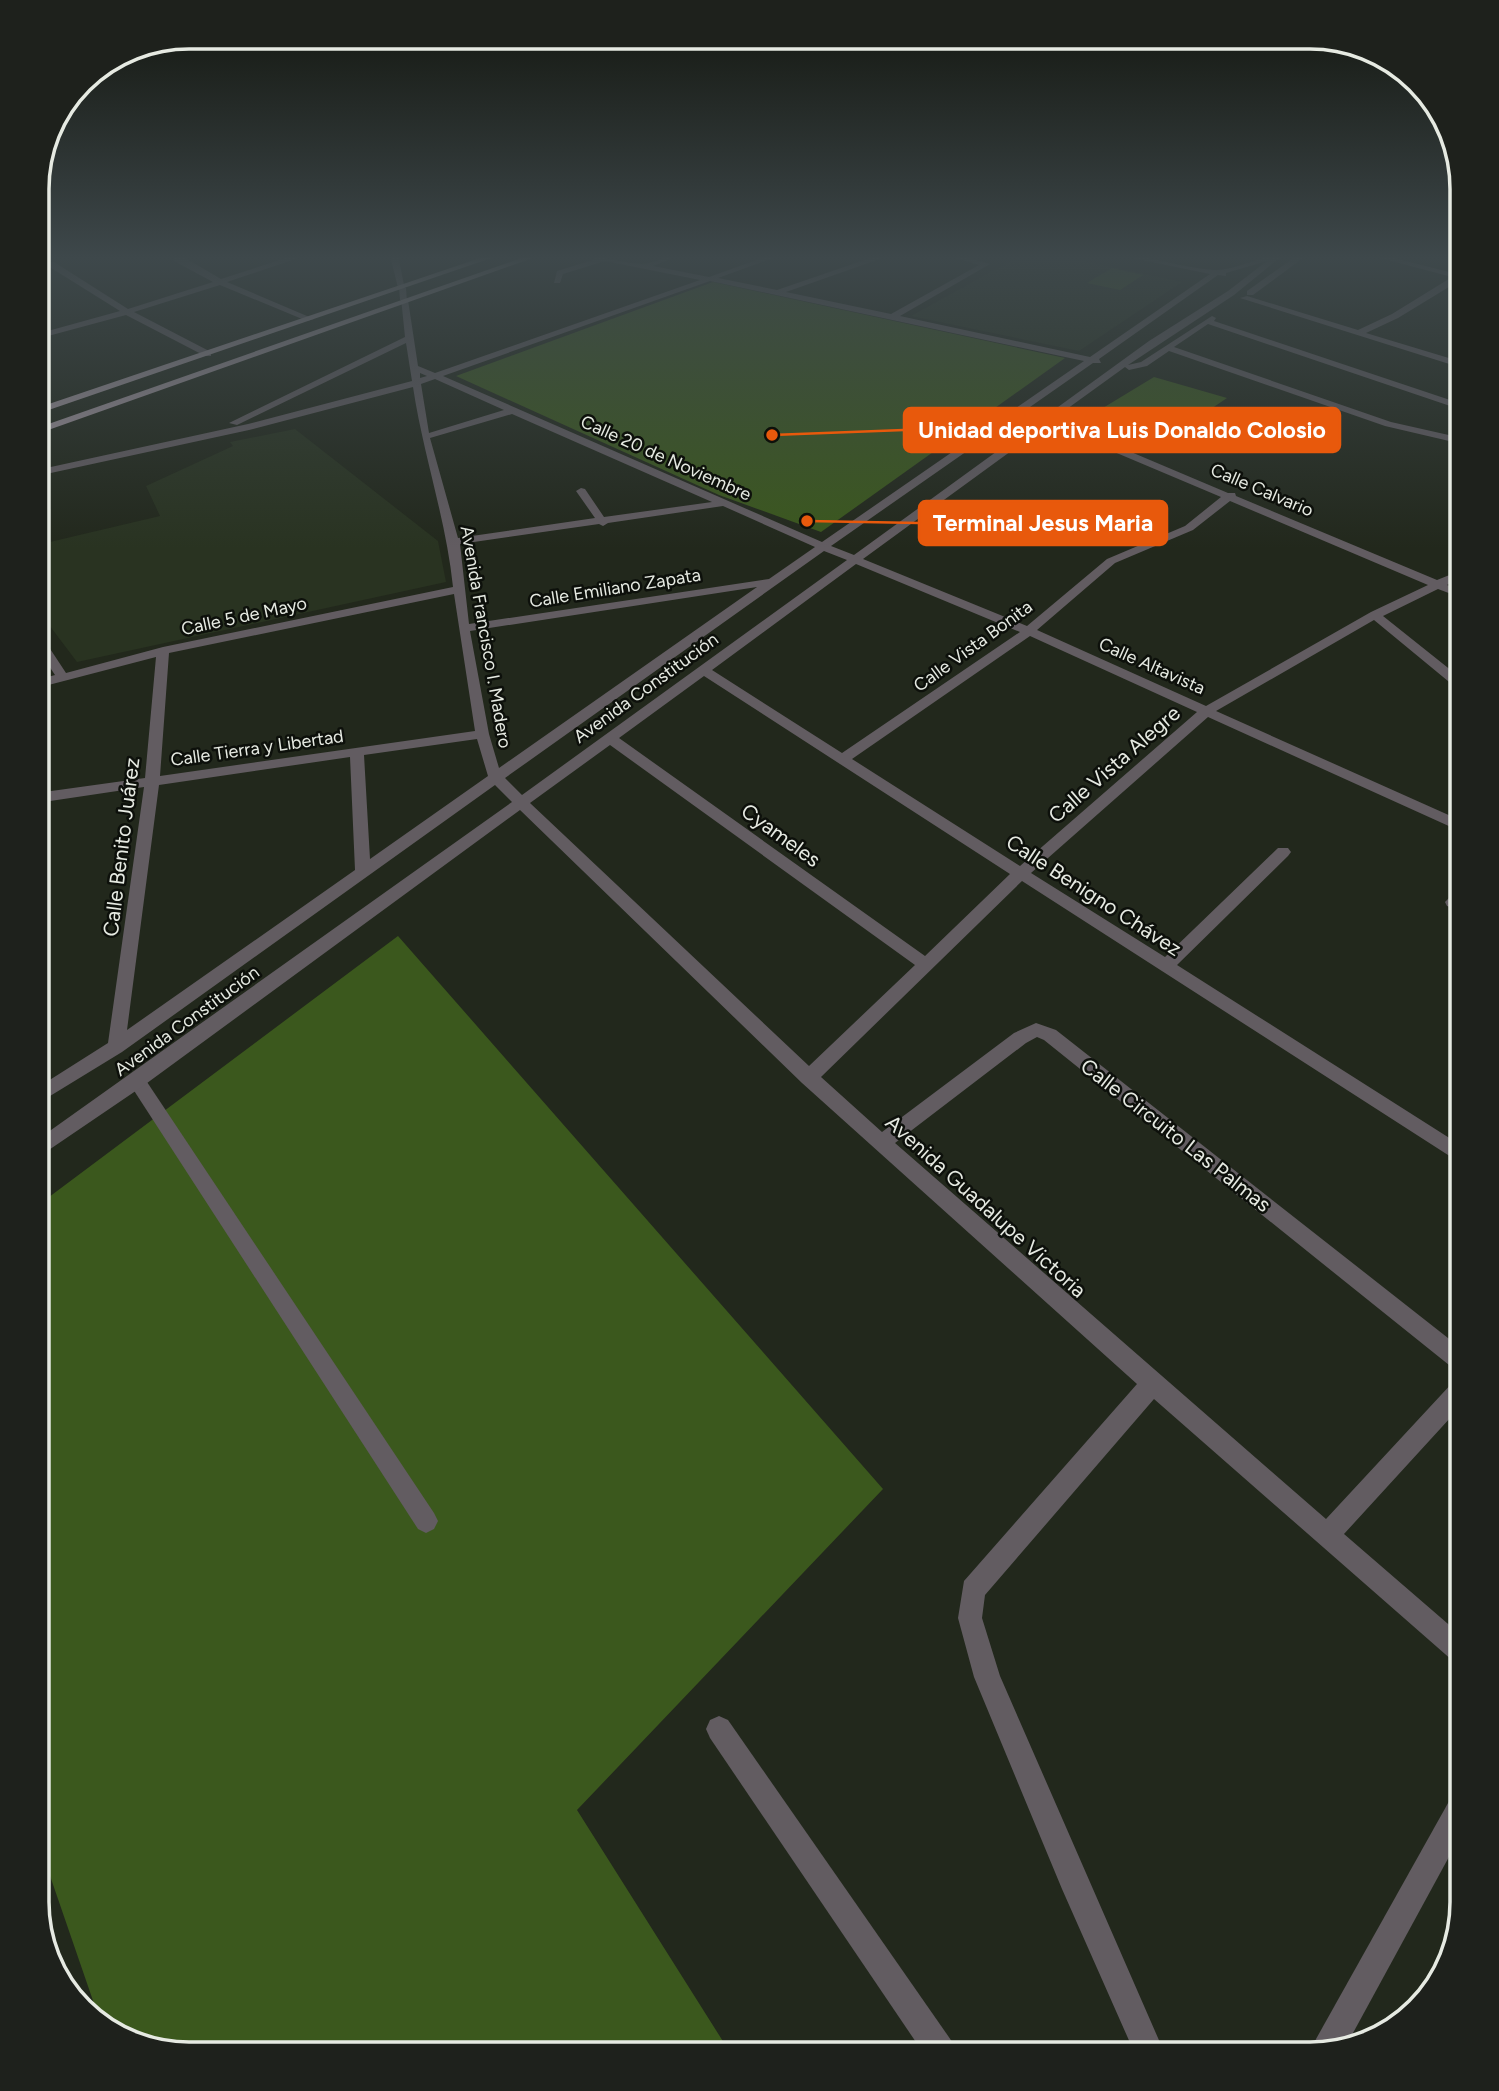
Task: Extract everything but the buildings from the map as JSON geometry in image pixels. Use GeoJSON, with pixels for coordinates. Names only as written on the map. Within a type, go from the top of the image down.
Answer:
{"type":"FeatureCollection","features":[{"type":"Feature","properties":{"kind":"main road"},"geometry":{"type":"LineString","coordinates":[[49,407],[212,353]]}},
{"type":"Feature","properties":{"kind":"main road"},"geometry":{"type":"LineString","coordinates":[[49,427],[247,353]]}},
{"type":"Feature","properties":{"kind":"street"},"geometry":{"type":"LineString","coordinates":[[209,435],[380,353]]}},
{"type":"Feature","properties":{"kind":"street","name":"Avenida Francisco I. Madero"},"geometry":{"type":"LineString","coordinates":[[413,353],[425,437],[454,542],[463,628],[482,734],[495,777]]}},
{"type":"Feature","properties":{"kind":"street"},"geometry":{"type":"LineString","coordinates":[[49,470],[209,435],[416,383],[501,353]]}},
{"type":"Feature","properties":{"kind":"street"},"geometry":{"type":"LineString","coordinates":[[1061,353],[1136,367],[1160,353]]}},
{"type":"Feature","properties":{"kind":"street","name":"Avenida Constitución"},"geometry":{"type":"LineString","coordinates":[[49,1089],[116,1047],[495,777],[1100,353]]}},
{"type":"Feature","properties":{"kind":"street","name":"Avenida Constitución"},"geometry":{"type":"LineString","coordinates":[[49,1142],[137,1081],[1140,353]]}},
{"type":"Feature","properties":{"kind":"street"},"geometry":{"type":"LineString","coordinates":[[1181,353],[1408,430],[1450,439]]}},
{"type":"Feature","properties":{"kind":"street"},"geometry":{"type":"LineString","coordinates":[[1301,353],[1450,403]]}},
{"type":"Feature","properties":{"kind":"street"},"geometry":{"type":"LineString","coordinates":[[1424,353],[1450,361]]}},
{"type":"Feature","properties":{"kind":"street","name":"Calle 20 de Noviembre"},"geometry":{"type":"LineString","coordinates":[[416,368],[824,547]]}},
{"type":"Feature","properties":{"kind":"street"},"geometry":{"type":"LineString","coordinates":[[425,437],[515,411]]}},
{"type":"Feature","properties":{"kind":"street","name":"Calle Calvario"},"geometry":{"type":"LineString","coordinates":[[1047,420],[1231,495],[1450,590]]}},
{"type":"Feature","properties":{"kind":"street"},"geometry":{"type":"LineString","coordinates":[[581,491],[603,523]]}},
{"type":"Feature","properties":{"kind":"street","name":"Calle Vista Bonita"},"geometry":{"type":"LineString","coordinates":[[841,760],[1029,631],[1111,561],[1189,528],[1231,495]]}},
{"type":"Feature","properties":{"kind":"street"},"geometry":{"type":"LineString","coordinates":[[454,542],[603,523],[724,503]]}},
{"type":"Feature","properties":{"kind":"street","name":"Calle Altavista"},"geometry":{"type":"LineString","coordinates":[[824,547],[1029,631],[1450,821]]}},
{"type":"Feature","properties":{"kind":"street","name":"Calle Vista Alegre"},"geometry":{"type":"LineString","coordinates":[[808,1078],[1021,873],[1208,710],[1375,615],[1450,579]]}},
{"type":"Feature","properties":{"kind":"street","name":"Calle Emiliano Zapata"},"geometry":{"type":"LineString","coordinates":[[463,628],[772,582]]}},
{"type":"Feature","properties":{"kind":"street","name":"Calle 5 de Mayo"},"geometry":{"type":"LineString","coordinates":[[49,681],[163,651],[459,589]]}},
{"type":"Feature","properties":{"kind":"street"},"geometry":{"type":"LineString","coordinates":[[1375,615],[1450,676]]}},
{"type":"Feature","properties":{"kind":"street","name":"Calle Benito Juárez"},"geometry":{"type":"LineString","coordinates":[[116,1047],[152,783],[163,651]]}},
{"type":"Feature","properties":{"kind":"street"},"geometry":{"type":"LineString","coordinates":[[49,657],[62,677]]}},
{"type":"Feature","properties":{"kind":"street","name":"Calle Benigno Chávez"},"geometry":{"type":"LineString","coordinates":[[703,670],[1450,1148]]}},
{"type":"Feature","properties":{"kind":"street","name":"Calle Tierra y Libertad"},"geometry":{"type":"LineString","coordinates":[[49,796],[482,734]]}},
{"type":"Feature","properties":{"kind":"street","name":"Cyameles"},"geometry":{"type":"LineString","coordinates":[[610,738],[927,965]]}},
{"type":"Feature","properties":{"kind":"street"},"geometry":{"type":"LineString","coordinates":[[356,753],[363,873]]}},
{"type":"Feature","properties":{"kind":"street","name":"Avenida Guadalupe Victoria"},"geometry":{"type":"LineString","coordinates":[[495,777],[808,1078],[1152,1384],[1450,1642]]}},
{"type":"Feature","properties":{"kind":"street"},"geometry":{"type":"LineString","coordinates":[[1166,966],[1283,852]]}},
{"type":"Feature","properties":{"kind":"street","name":"Calle Circuito Las Palmas"},"geometry":{"type":"LineString","coordinates":[[882,1142],[1020,1038],[1036,1030],[1050,1035],[1450,1352]]}},
{"type":"Feature","properties":{"kind":"street"},"geometry":{"type":"LineString","coordinates":[[137,1081],[426,1521]]}},
{"type":"Feature","properties":{"kind":"street"},"geometry":{"type":"LineString","coordinates":[[1145,2042],[1072,1879],[988,1677],[970,1618],[973,1590],[1152,1384]]}},
{"type":"Feature","properties":{"kind":"street"},"geometry":{"type":"LineString","coordinates":[[1328,1535],[1450,1402]]}},
{"type":"Feature","properties":{"kind":"street"},"geometry":{"type":"LineString","coordinates":[[719,1728],[934,2042]]}},
{"type":"Feature","properties":{"kind":"street"},"geometry":{"type":"LineString","coordinates":[[1333,2040],[1450,1828]]}},
{"type":"Feature","properties":{"kind":"shaded area"},"geometry":{"type":"Polygon","coordinates":[[[295,429],[438,541],[446,582],[77,662],[49,625],[49,542],[160,516],[146,486],[233,446],[230,442],[295,429]]]}},
{"type":"Feature","properties":{"kind":"green space"},"geometry":{"type":"Polygon","coordinates":[[[520,353],[1040,353],[1065,358],[821,532],[719,495],[456,376],[520,353]]]}},
{"type":"Feature","properties":{"kind":"green space"},"geometry":{"type":"Polygon","coordinates":[[[1154,377],[1227,398],[1168,438],[1093,414],[1154,377]]]}},
{"type":"Feature","properties":{"kind":"green space"},"geometry":{"type":"Polygon","coordinates":[[[398,936],[883,1489],[577,1810],[723,2042],[180,2042],[144,2035],[127,2028],[94,2005],[49,1873],[49,1197],[398,936]]]}},
{"type":"Feature","properties":{"kind":"place","name":"Unidad deportiva Luis Donaldo Colosio"},"geometry":{"type":"Point","coordinates":[772,435]}},
{"type":"Feature","properties":{"kind":"place","name":"Terminal Jesus Maria"},"geometry":{"type":"Point","coordinates":[807,521]}}]}
